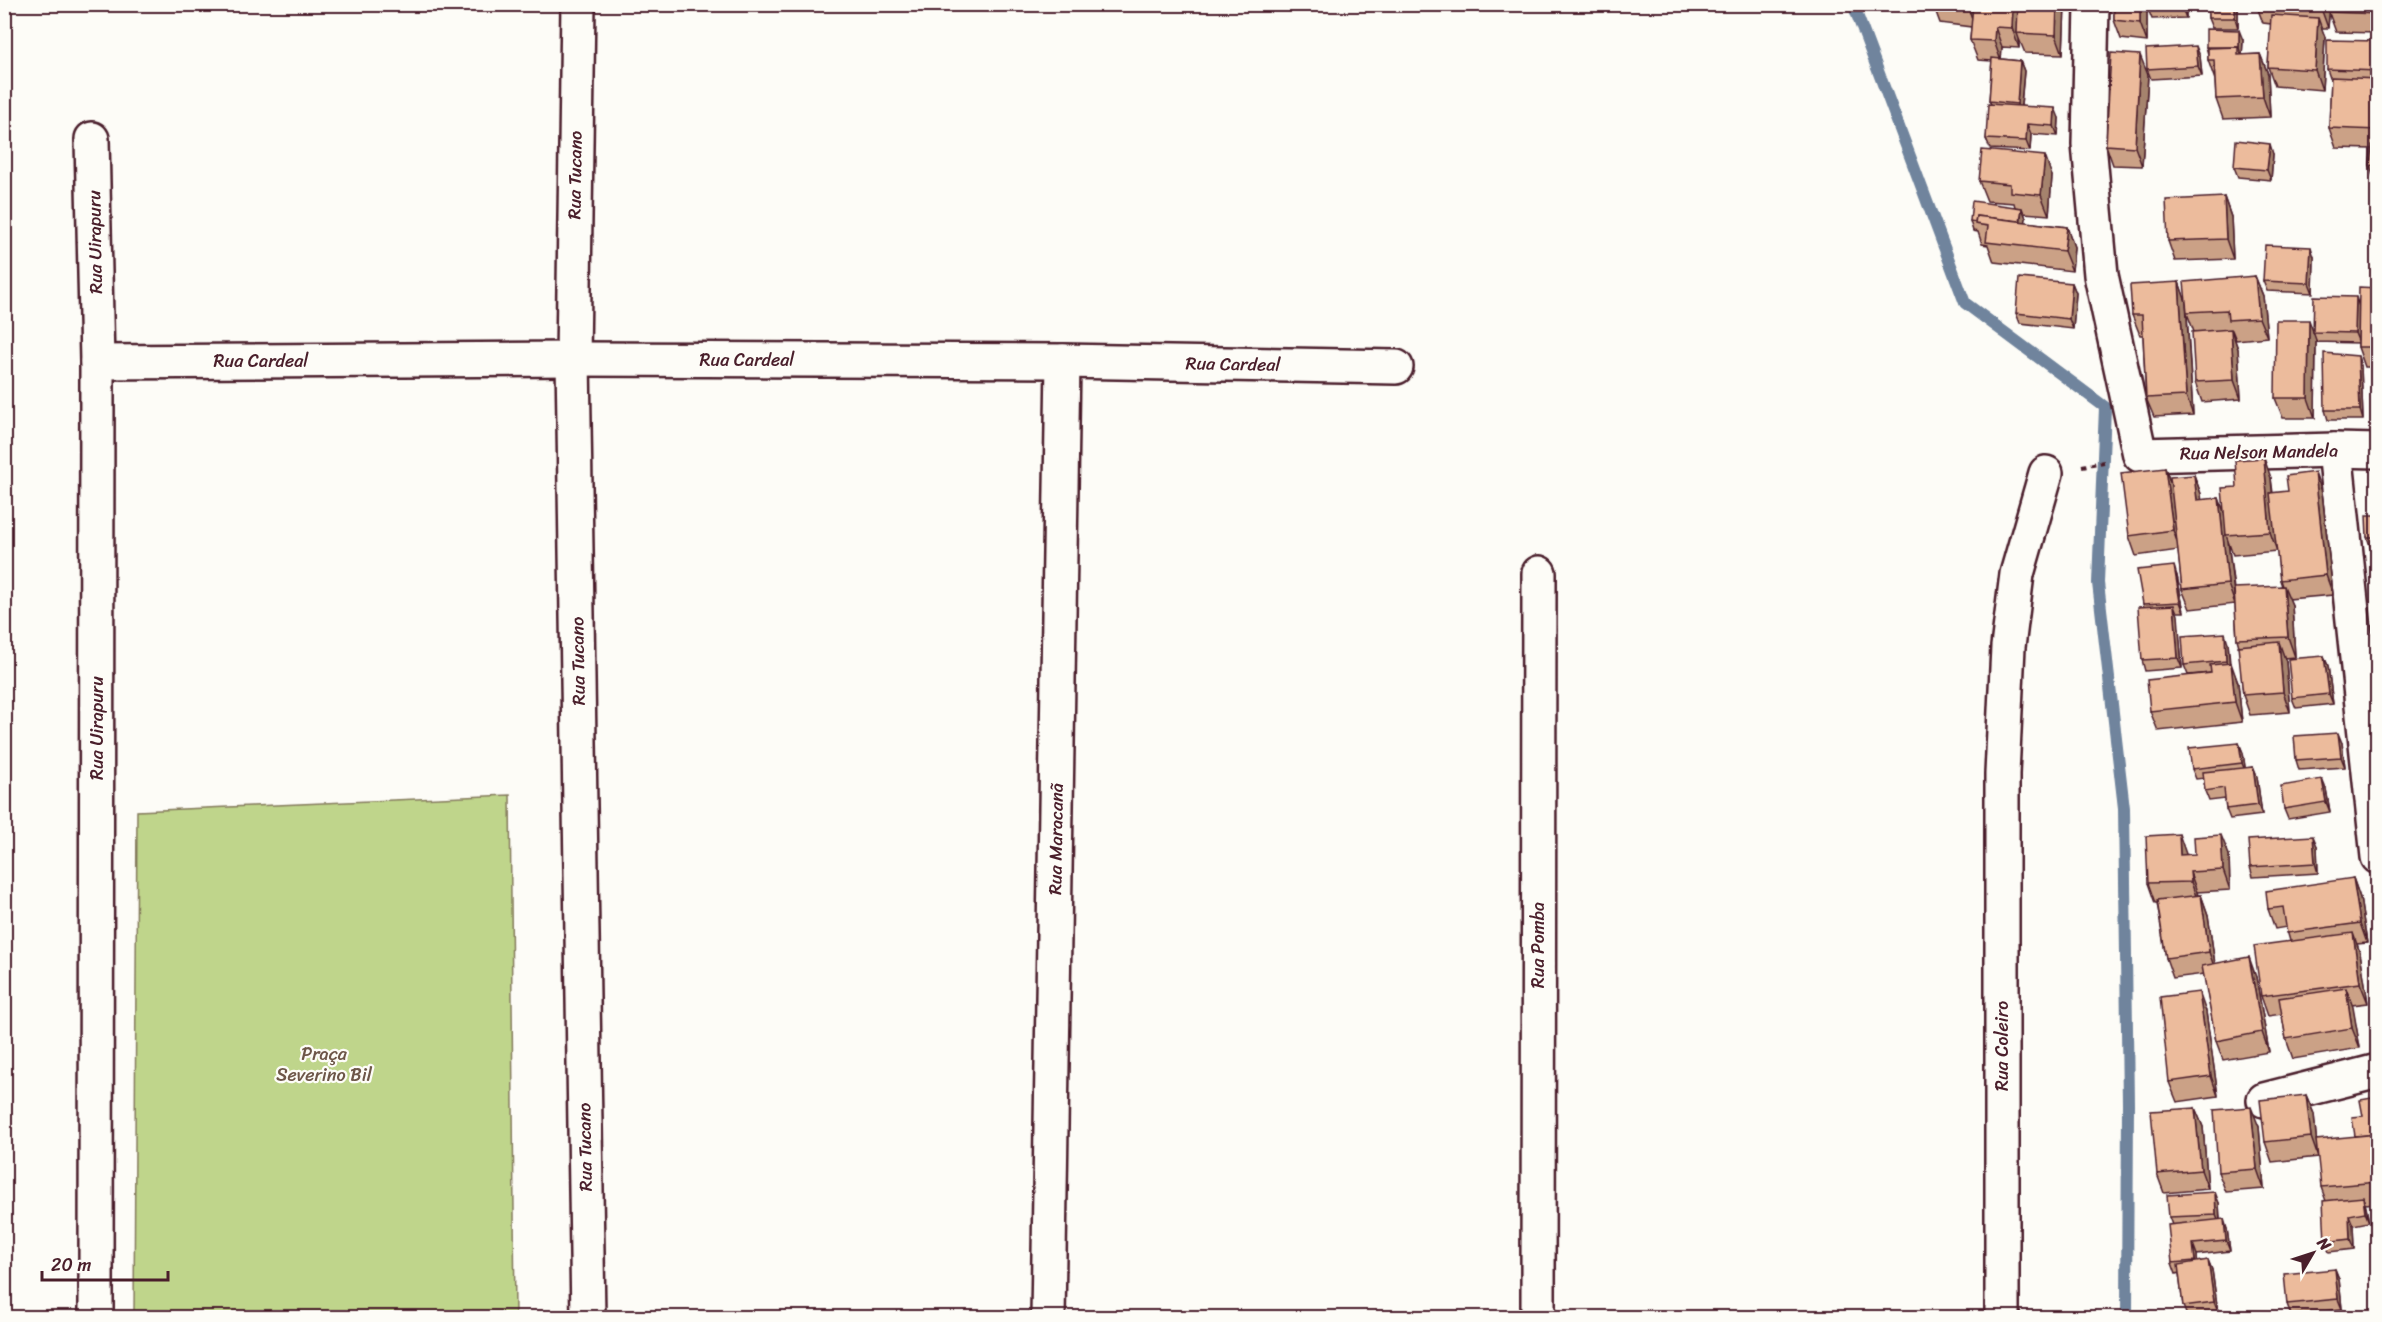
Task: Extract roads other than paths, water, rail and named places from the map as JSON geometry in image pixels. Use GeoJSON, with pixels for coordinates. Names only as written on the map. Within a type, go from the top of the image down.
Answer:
{"type":"FeatureCollection","features":[{"type":"Feature","properties":{"kind":"street","name":"Rua Tucano"},"geometry":{"type":"LineString","coordinates":[[578,4],[573,358],[588,1317]]}},
{"type":"Feature","properties":{"kind":"street","name":"Rua Nelson Mandela"},"geometry":{"type":"LineString","coordinates":[[2092,4],[2089,144],[2101,275],[2140,455],[2378,451]]}},
{"type":"Feature","properties":{"kind":"street","name":"Rua Uirapuru"},"geometry":{"type":"LineString","coordinates":[[92,139],[98,362],[96,1317]]}},
{"type":"Feature","properties":{"kind":"street","name":"Rua Cardeal"},"geometry":{"type":"LineString","coordinates":[[98,362],[573,358],[1063,361],[1396,367]]}},
{"type":"Feature","properties":{"kind":"street","name":"Rua Maracanã"},"geometry":{"type":"LineString","coordinates":[[1048,1317],[1063,361]]}},
{"type":"Feature","properties":{"kind":"street"},"geometry":{"type":"LineString","coordinates":[[2335,450],[2378,857]]}},
{"type":"Feature","properties":{"kind":"street","name":"Rua Coleiro"},"geometry":{"type":"LineString","coordinates":[[2002,1317],[2002,774],[2008,647],[2017,574],[2046,473]]}},
{"type":"Feature","properties":{"kind":"street","name":"Rua Pomba"},"geometry":{"type":"LineString","coordinates":[[1538,1317],[1539,573]]}},
{"type":"Feature","properties":{"kind":"street"},"geometry":{"type":"LineString","coordinates":[[2264,1100],[2378,1071]]}},
{"type":"Feature","properties":{"kind":"waterway"},"geometry":{"type":"LineString","coordinates":[[1853,4],[1965,303],[2105,407],[2098,583],[2124,808],[2128,1103],[2127,1318]]}},
{"type":"Feature","properties":{"kind":"park label","name":"Praça Severino Bil"},"geometry":{"type":"Point","coordinates":[324,1064]}}]}
